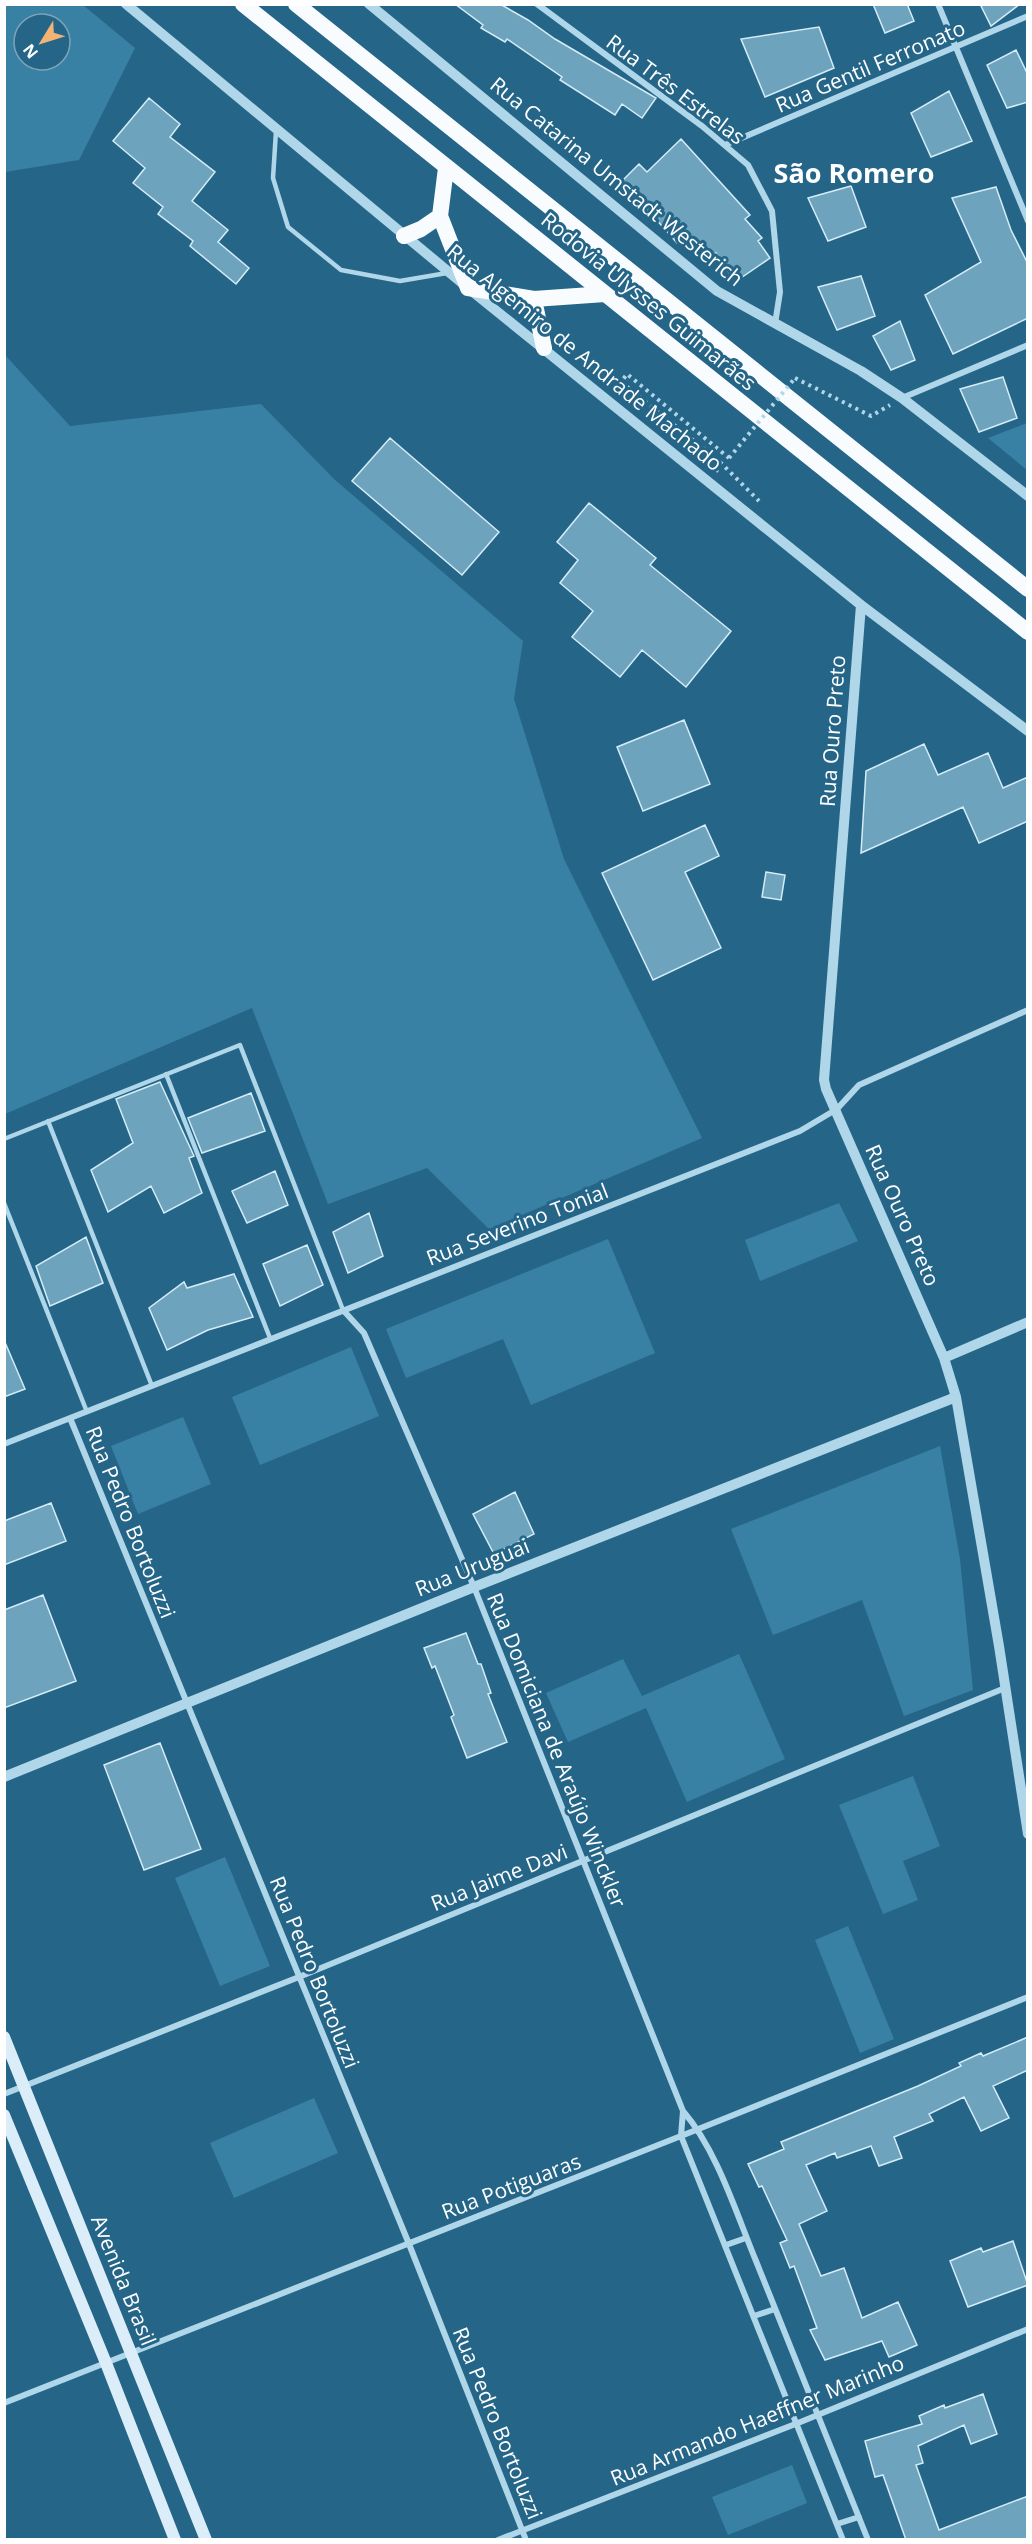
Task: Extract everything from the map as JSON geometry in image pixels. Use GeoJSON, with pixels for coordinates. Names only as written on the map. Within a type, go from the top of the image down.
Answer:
{"type":"FeatureCollection","features":[{"type":"Feature","properties":{"kind":"highway","name":"Rodovia Ulysses Guimarães"},"geometry":{"type":"LineString","coordinates":[[243,4],[1028,632]]}},
{"type":"Feature","properties":{"kind":"highway","name":"Rodovia Ulysses Guimarães"},"geometry":{"type":"LineString","coordinates":[[296,4],[1028,589]]}},
{"type":"Feature","properties":{"kind":"highway"},"geometry":{"type":"LineString","coordinates":[[446,168],[440,216],[468,288],[534,299],[605,294]]}},
{"type":"Feature","properties":{"kind":"highway"},"geometry":{"type":"LineString","coordinates":[[404,236],[421,229],[440,216]]}},
{"type":"Feature","properties":{"kind":"highway"},"geometry":{"type":"LineString","coordinates":[[534,299],[544,348]]}},
{"type":"Feature","properties":{"kind":"main road","name":"Avenida Brasil"},"geometry":{"type":"LineString","coordinates":[[4,2037],[206,2540]]}},
{"type":"Feature","properties":{"kind":"main road"},"geometry":{"type":"LineString","coordinates":[[4,2115],[106,2363],[175,2540]]}},
{"type":"Feature","properties":{"kind":"street","name":"Rua Algemiro de Andrade Machado"},"geometry":{"type":"LineString","coordinates":[[126,4],[449,273],[861,605],[1028,731]]}},
{"type":"Feature","properties":{"kind":"street","name":"Rua Catarina Umstadt Westerich"},"geometry":{"type":"LineString","coordinates":[[369,4],[717,291],[861,371],[902,398],[1028,496]]}},
{"type":"Feature","properties":{"kind":"street","name":"Rua Três Estrelas"},"geometry":{"type":"LineString","coordinates":[[537,4],[725,145],[748,165],[772,210],[780,292],[775,324]]}},
{"type":"Feature","properties":{"kind":"street"},"geometry":{"type":"LineString","coordinates":[[938,4],[1028,221]]}},
{"type":"Feature","properties":{"kind":"street","name":"Rua Gentil Ferronato"},"geometry":{"type":"LineString","coordinates":[[725,145],[1028,16]]}},
{"type":"Feature","properties":{"kind":"street"},"geometry":{"type":"LineString","coordinates":[[902,398],[1028,345]]}},
{"type":"Feature","properties":{"kind":"street","name":"Rua Ouro Preto"},"geometry":{"type":"LineString","coordinates":[[861,605],[824,1080],[944,1358],[956,1397],[1028,1834]]}},
{"type":"Feature","properties":{"kind":"street","name":"Rua Severino Tonial"},"geometry":{"type":"LineString","coordinates":[[4,1444],[800,1131],[837,1109],[859,1085],[1028,1010]]}},
{"type":"Feature","properties":{"kind":"street","name":"Rua Domiciana de Araújo Winckler"},"geometry":{"type":"LineString","coordinates":[[344,1310],[364,1333],[474,1587],[683,2111],[699,2129],[819,2414],[868,2540]]}},
{"type":"Feature","properties":{"kind":"street"},"geometry":{"type":"LineString","coordinates":[[944,1358],[1028,1322]]}},
{"type":"Feature","properties":{"kind":"street","name":"Rua Uruguai"},"geometry":{"type":"LineString","coordinates":[[4,1777],[474,1587],[956,1397]]}},
{"type":"Feature","properties":{"kind":"street","name":"Rua Pedro Bortoluzzi"},"geometry":{"type":"LineString","coordinates":[[70,1418],[409,2244],[526,2540]]}},
{"type":"Feature","properties":{"kind":"street","name":"Rua Jaime Davi"},"geometry":{"type":"LineString","coordinates":[[4,2094],[299,1977],[1005,1688]]}},
{"type":"Feature","properties":{"kind":"street","name":"Rua Potiguaras"},"geometry":{"type":"LineString","coordinates":[[4,2403],[1028,1997]]}},
{"type":"Feature","properties":{"kind":"street","name":"Rua Domiciana de Araújo Winckler"},"geometry":{"type":"LineString","coordinates":[[683,2111],[681,2136],[843,2540]]}},
{"type":"Feature","properties":{"kind":"street"},"geometry":{"type":"LineString","coordinates":[[726,2245],[746,2238]]}},
{"type":"Feature","properties":{"kind":"street"},"geometry":{"type":"LineString","coordinates":[[754,2316],[775,2309]]}},
{"type":"Feature","properties":{"kind":"street","name":"Rua Armando Haeffner Marinho"},"geometry":{"type":"LineString","coordinates":[[498,2540],[798,2423],[1028,2329]]}},
{"type":"Feature","properties":{"kind":"street"},"geometry":{"type":"LineString","coordinates":[[837,2524],[859,2517]]}},
{"type":"Feature","properties":{"kind":"lane"},"geometry":{"type":"LineString","coordinates":[[276,129],[273,178],[288,227],[341,270],[400,281],[449,273]]}},
{"type":"Feature","properties":{"kind":"lane"},"geometry":{"type":"LineString","coordinates":[[4,1139],[240,1045],[344,1310]]}},
{"type":"Feature","properties":{"kind":"lane"},"geometry":{"type":"LineString","coordinates":[[166,1074],[270,1338]]}},
{"type":"Feature","properties":{"kind":"lane"},"geometry":{"type":"LineString","coordinates":[[48,1122],[152,1386]]}},
{"type":"Feature","properties":{"kind":"lane"},"geometry":{"type":"LineString","coordinates":[[4,1203],[87,1412]]}},
{"type":"Feature","properties":{"kind":"path"},"geometry":{"type":"LineString","coordinates":[[711,484],[720,462],[621,382],[627,375],[729,458],[795,378],[871,416],[902,398]]}},
{"type":"Feature","properties":{"kind":"shaded area"},"geometry":{"type":"Polygon","coordinates":[[[5,4],[83,5],[135,48],[79,160],[5,172],[5,4]]]}},
{"type":"Feature","properties":{"kind":"shaded area"},"geometry":{"type":"Polygon","coordinates":[[[5,355],[70,426],[261,404],[334,479],[523,641],[514,699],[564,859],[702,1138],[489,1229],[427,1168],[328,1204],[252,1008],[5,1114],[5,355]]]}},
{"type":"Feature","properties":{"kind":"shaded area"},"geometry":{"type":"Polygon","coordinates":[[[1028,423],[1027,470],[988,438],[1028,423]]]}},
{"type":"Feature","properties":{"kind":"shaded area"},"geometry":{"type":"Polygon","coordinates":[[[839,1203],[858,1241],[760,1281],[745,1240],[839,1203]]]}},
{"type":"Feature","properties":{"kind":"shaded area"},"geometry":{"type":"Polygon","coordinates":[[[608,1239],[655,1353],[531,1405],[503,1339],[406,1378],[386,1329],[608,1239]]]}},
{"type":"Feature","properties":{"kind":"shaded area"},"geometry":{"type":"Polygon","coordinates":[[[351,1347],[379,1416],[260,1465],[232,1397],[351,1347]]]}},
{"type":"Feature","properties":{"kind":"shaded area"},"geometry":{"type":"Polygon","coordinates":[[[183,1417],[211,1484],[138,1514],[111,1446],[183,1417]]]}},
{"type":"Feature","properties":{"kind":"shaded area"},"geometry":{"type":"Polygon","coordinates":[[[940,1446],[960,1559],[973,1690],[904,1716],[862,1600],[773,1635],[731,1529],[940,1446]]]}},
{"type":"Feature","properties":{"kind":"shaded area"},"geometry":{"type":"Polygon","coordinates":[[[739,1654],[785,1759],[687,1802],[646,1708],[568,1742],[546,1693],[623,1659],[642,1696],[739,1654]]]}},
{"type":"Feature","properties":{"kind":"shaded area"},"geometry":{"type":"Polygon","coordinates":[[[913,1776],[940,1846],[903,1861],[918,1900],[883,1914],[839,1805],[913,1776]]]}},
{"type":"Feature","properties":{"kind":"shaded area"},"geometry":{"type":"Polygon","coordinates":[[[225,1857],[270,1966],[220,1986],[175,1878],[225,1857]]]}},
{"type":"Feature","properties":{"kind":"shaded area"},"geometry":{"type":"Polygon","coordinates":[[[848,1926],[894,2039],[860,2053],[815,1940],[848,1926]]]}},
{"type":"Feature","properties":{"kind":"shaded area"},"geometry":{"type":"Polygon","coordinates":[[[314,2098],[338,2153],[234,2198],[210,2143],[314,2098]]]}},
{"type":"Feature","properties":{"kind":"shaded area"},"geometry":{"type":"Polygon","coordinates":[[[792,2465],[807,2503],[728,2535],[712,2497],[792,2465]]]}},
{"type":"Feature","properties":{"kind":"building"},"geometry":{"type":"Polygon","coordinates":[[[455,4],[500,4],[656,98],[642,118],[622,104],[615,115],[560,80],[562,77],[507,39],[505,42],[481,28],[483,25],[455,4]]]}},
{"type":"Feature","properties":{"kind":"building"},"geometry":{"type":"Polygon","coordinates":[[[873,4],[907,4],[914,21],[885,33],[873,4]]]}},
{"type":"Feature","properties":{"kind":"building"},"geometry":{"type":"Polygon","coordinates":[[[980,4],[1020,4],[991,26],[980,4]]]}},
{"type":"Feature","properties":{"kind":"building"},"geometry":{"type":"Polygon","coordinates":[[[819,27],[834,68],[765,97],[741,39],[819,27]]]}},
{"type":"Feature","properties":{"kind":"building"},"geometry":{"type":"Polygon","coordinates":[[[1016,50],[1028,75],[1028,102],[1007,108],[987,65],[1016,50]]]}},
{"type":"Feature","properties":{"kind":"building"},"geometry":{"type":"Polygon","coordinates":[[[949,91],[972,141],[931,157],[911,113],[949,91]]]}},
{"type":"Feature","properties":{"kind":"building"},"geometry":{"type":"Polygon","coordinates":[[[149,98],[180,124],[170,137],[215,172],[192,201],[228,230],[218,242],[249,268],[236,284],[190,246],[193,241],[158,214],[163,207],[133,183],[145,168],[113,141],[149,98]]]}},
{"type":"Feature","properties":{"kind":"building"},"geometry":{"type":"Polygon","coordinates":[[[681,139],[750,215],[745,219],[762,238],[758,241],[770,258],[735,282],[716,253],[710,259],[687,233],[677,243],[622,181],[639,164],[647,172],[681,139]]]}},
{"type":"Feature","properties":{"kind":"building"},"geometry":{"type":"Polygon","coordinates":[[[851,186],[866,227],[828,241],[808,198],[851,186]]]}},
{"type":"Feature","properties":{"kind":"building"},"geometry":{"type":"Polygon","coordinates":[[[996,187],[1011,230],[1028,264],[1028,318],[953,354],[925,295],[981,262],[952,198],[996,187]]]}},
{"type":"Feature","properties":{"kind":"building"},"geometry":{"type":"Polygon","coordinates":[[[861,276],[875,316],[837,330],[818,287],[861,276]]]}},
{"type":"Feature","properties":{"kind":"building"},"geometry":{"type":"Polygon","coordinates":[[[900,321],[915,360],[891,370],[873,336],[900,321]]]}},
{"type":"Feature","properties":{"kind":"building"},"geometry":{"type":"Polygon","coordinates":[[[1003,377],[1017,418],[979,432],[960,389],[1003,377]]]}},
{"type":"Feature","properties":{"kind":"building"},"geometry":{"type":"Polygon","coordinates":[[[390,438],[499,532],[462,575],[352,481],[390,438]]]}},
{"type":"Feature","properties":{"kind":"building"},"geometry":{"type":"Polygon","coordinates":[[[589,503],[656,558],[650,565],[731,631],[686,687],[642,650],[620,677],[572,637],[593,611],[560,583],[578,560],[557,542],[589,503]]]}},
{"type":"Feature","properties":{"kind":"building"},"geometry":{"type":"Polygon","coordinates":[[[684,720],[710,784],[643,811],[617,747],[684,720]]]}},
{"type":"Feature","properties":{"kind":"building"},"geometry":{"type":"Polygon","coordinates":[[[924,744],[938,775],[988,753],[1003,788],[1028,777],[1028,821],[979,843],[963,807],[861,853],[866,771],[924,744]]]}},
{"type":"Feature","properties":{"kind":"building"},"geometry":{"type":"Polygon","coordinates":[[[705,825],[719,856],[685,872],[721,948],[653,980],[602,873],[705,825]]]}},
{"type":"Feature","properties":{"kind":"building"},"geometry":{"type":"Polygon","coordinates":[[[766,872],[785,875],[781,900],[762,897],[766,872]]]}},
{"type":"Feature","properties":{"kind":"building"},"geometry":{"type":"Polygon","coordinates":[[[160,1082],[194,1156],[189,1158],[202,1193],[164,1213],[151,1186],[108,1212],[91,1170],[133,1143],[116,1099],[160,1082]]]}},
{"type":"Feature","properties":{"kind":"building"},"geometry":{"type":"Polygon","coordinates":[[[251,1093],[265,1131],[202,1153],[188,1118],[251,1093]]]}},
{"type":"Feature","properties":{"kind":"building"},"geometry":{"type":"Polygon","coordinates":[[[275,1171],[288,1205],[247,1223],[232,1191],[275,1171]]]}},
{"type":"Feature","properties":{"kind":"building"},"geometry":{"type":"Polygon","coordinates":[[[369,1213],[383,1256],[348,1273],[333,1232],[369,1213]]]}},
{"type":"Feature","properties":{"kind":"building"},"geometry":{"type":"Polygon","coordinates":[[[86,1237],[103,1283],[50,1306],[36,1266],[86,1237]]]}},
{"type":"Feature","properties":{"kind":"building"},"geometry":{"type":"Polygon","coordinates":[[[307,1245],[323,1285],[280,1306],[263,1264],[307,1245]]]}},
{"type":"Feature","properties":{"kind":"building"},"geometry":{"type":"Polygon","coordinates":[[[234,1274],[253,1317],[208,1330],[167,1350],[149,1308],[184,1282],[187,1288],[234,1274]]]}},
{"type":"Feature","properties":{"kind":"building"},"geometry":{"type":"Polygon","coordinates":[[[4,1340],[25,1389],[4,1397],[4,1340]]]}},
{"type":"Feature","properties":{"kind":"building"},"geometry":{"type":"Polygon","coordinates":[[[515,1492],[534,1534],[494,1554],[473,1514],[515,1492]]]}},
{"type":"Feature","properties":{"kind":"building"},"geometry":{"type":"Polygon","coordinates":[[[51,1503],[66,1541],[4,1565],[4,1521],[51,1503]]]}},
{"type":"Feature","properties":{"kind":"building"},"geometry":{"type":"Polygon","coordinates":[[[43,1595],[76,1681],[4,1708],[4,1610],[43,1595]]]}},
{"type":"Feature","properties":{"kind":"building"},"geometry":{"type":"Polygon","coordinates":[[[466,1633],[478,1664],[481,1664],[491,1693],[488,1694],[507,1742],[467,1758],[451,1717],[454,1715],[435,1666],[432,1668],[424,1648],[466,1633]]]}},
{"type":"Feature","properties":{"kind":"building"},"geometry":{"type":"Polygon","coordinates":[[[160,1743],[201,1849],[144,1870],[104,1765],[160,1743]]]}},
{"type":"Feature","properties":{"kind":"building"},"geometry":{"type":"Polygon","coordinates":[[[1028,2037],[1028,2070],[993,2086],[1009,2118],[981,2131],[964,2097],[929,2114],[933,2121],[894,2137],[902,2158],[879,2166],[871,2146],[837,2158],[835,2153],[806,2165],[827,2211],[799,2224],[821,2276],[844,2268],[862,2318],[898,2302],[917,2345],[889,2357],[882,2341],[825,2360],[810,2330],[817,2328],[794,2266],[790,2268],[780,2243],[787,2240],[762,2186],[759,2187],[748,2164],[784,2149],[781,2142],[918,2086],[961,2066],[959,2063],[981,2053],[983,2056],[1028,2037]]]}},
{"type":"Feature","properties":{"kind":"building"},"geometry":{"type":"Polygon","coordinates":[[[1013,2241],[1028,2285],[968,2307],[950,2261],[981,2248],[983,2252],[1013,2241]]]}},
{"type":"Feature","properties":{"kind":"building"},"geometry":{"type":"Polygon","coordinates":[[[983,2394],[997,2434],[971,2444],[964,2425],[918,2446],[923,2463],[916,2465],[939,2530],[1028,2496],[1028,2540],[906,2540],[883,2475],[875,2477],[865,2441],[922,2424],[919,2416],[944,2405],[945,2408],[983,2394]]]}},
{"type":"Feature","properties":{"kind":"district","name":"São Romero"},"geometry":{"type":"Point","coordinates":[854,172]}}]}
